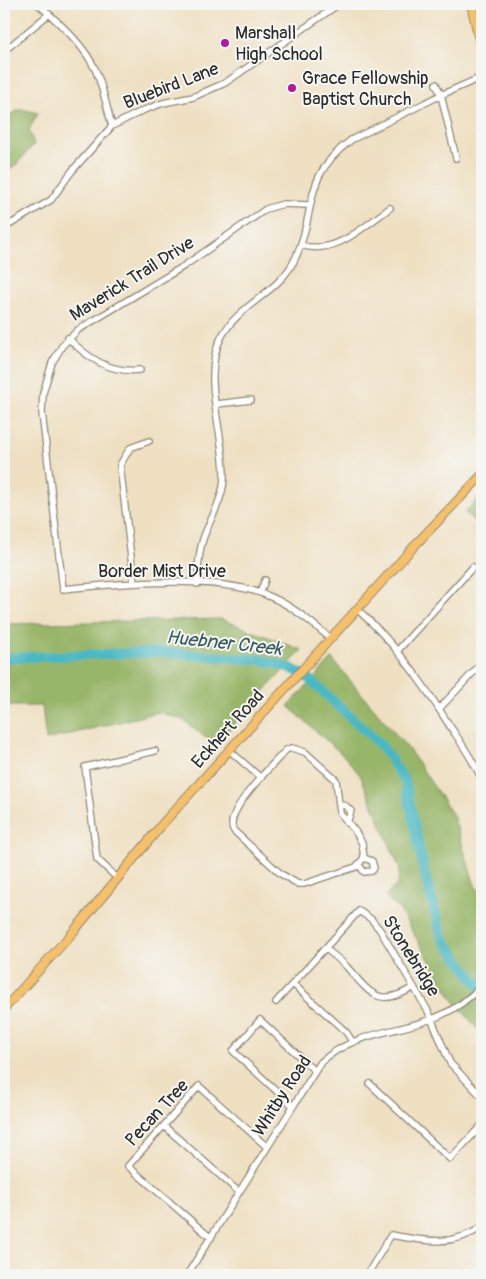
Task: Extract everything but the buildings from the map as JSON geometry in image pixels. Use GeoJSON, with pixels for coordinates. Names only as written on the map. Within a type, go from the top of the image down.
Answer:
{"type":"FeatureCollection","features":[{"type":"Feature","properties":{"kind":"main road"},"geometry":{"type":"LineString","coordinates":[[471,4],[482,53]]}},
{"type":"Feature","properties":{"kind":"main road","name":"Eckhert Road"},"geometry":{"type":"LineString","coordinates":[[4,1009],[74,931],[117,878],[229,750],[330,638],[482,475]]}},
{"type":"Feature","properties":{"kind":"street"},"geometry":{"type":"LineString","coordinates":[[38,4],[75,40],[90,60],[100,82],[112,126]]}},
{"type":"Feature","properties":{"kind":"street","name":"Bluebird Lane"},"geometry":{"type":"LineString","coordinates":[[4,228],[51,200],[72,171],[112,126],[144,110],[199,95],[226,83],[339,4]]}},
{"type":"Feature","properties":{"kind":"street"},"geometry":{"type":"LineString","coordinates":[[4,51],[49,14]]}},
{"type":"Feature","properties":{"kind":"street"},"geometry":{"type":"LineString","coordinates":[[197,584],[200,548],[218,505],[224,479],[213,370],[216,348],[221,336],[241,313],[279,283],[294,263],[301,245],[309,205],[320,174],[341,148],[351,140],[441,94],[482,77]]}},
{"type":"Feature","properties":{"kind":"street"},"geometry":{"type":"LineString","coordinates":[[436,84],[441,94],[456,158]]}},
{"type":"Feature","properties":{"kind":"street","name":"Maverick Trail Drive"},"geometry":{"type":"LineString","coordinates":[[63,589],[42,402],[48,372],[57,353],[68,338],[85,325],[184,266],[266,209],[282,204],[309,205]]}},
{"type":"Feature","properties":{"kind":"street"},"geometry":{"type":"LineString","coordinates":[[301,245],[318,249],[338,244],[390,208]]}},
{"type":"Feature","properties":{"kind":"street"},"geometry":{"type":"LineString","coordinates":[[68,338],[90,359],[116,369],[140,370]]}},
{"type":"Feature","properties":{"kind":"street"},"geometry":{"type":"LineString","coordinates":[[217,404],[251,400]]}},
{"type":"Feature","properties":{"kind":"street"},"geometry":{"type":"LineString","coordinates":[[134,583],[120,465],[130,448],[149,441]]}},
{"type":"Feature","properties":{"kind":"street"},"geometry":{"type":"LineString","coordinates":[[398,650],[473,567]]}},
{"type":"Feature","properties":{"kind":"street"},"geometry":{"type":"LineString","coordinates":[[260,593],[265,580]]}},
{"type":"Feature","properties":{"kind":"street","name":"Border Mist Drive"},"geometry":{"type":"LineString","coordinates":[[63,589],[134,583],[233,586],[260,593],[297,612],[330,638]]}},
{"type":"Feature","properties":{"kind":"street"},"geometry":{"type":"LineString","coordinates":[[357,609],[398,650],[472,760],[482,780]]}},
{"type":"Feature","properties":{"kind":"street"},"geometry":{"type":"LineString","coordinates":[[439,709],[482,663]]}},
{"type":"Feature","properties":{"kind":"street"},"geometry":{"type":"LineString","coordinates":[[300,749],[336,780],[339,804],[340,813],[361,840],[364,858],[359,866],[304,884],[292,882],[282,874],[234,831],[231,825],[238,806],[286,750],[300,749]]}},
{"type":"Feature","properties":{"kind":"street"},"geometry":{"type":"LineString","coordinates":[[229,750],[261,778]]}},
{"type":"Feature","properties":{"kind":"street"},"geometry":{"type":"LineString","coordinates":[[117,878],[100,864],[96,853],[85,767],[155,751]]}},
{"type":"Feature","properties":{"kind":"street"},"geometry":{"type":"LineString","coordinates":[[339,804],[346,806],[351,811],[347,823]]}},
{"type":"Feature","properties":{"kind":"street"},"geometry":{"type":"LineString","coordinates":[[359,866],[364,872],[372,871],[374,868],[372,861],[364,858]]}},
{"type":"Feature","properties":{"kind":"street","name":"Stonebridge"},"geometry":{"type":"LineString","coordinates":[[325,948],[359,911],[376,924],[428,1012],[450,1062],[482,1097]]}},
{"type":"Feature","properties":{"kind":"street"},"geometry":{"type":"LineString","coordinates":[[276,1002],[325,948],[345,965],[358,982],[376,996],[391,998],[414,987]]}},
{"type":"Feature","properties":{"kind":"street"},"geometry":{"type":"LineString","coordinates":[[293,984],[352,1041]]}},
{"type":"Feature","properties":{"kind":"street","name":"Whitby Road"},"geometry":{"type":"LineString","coordinates":[[187,1275],[314,1070],[333,1051],[352,1041],[431,1021],[464,1002],[482,985]]}},
{"type":"Feature","properties":{"kind":"street"},"geometry":{"type":"LineString","coordinates":[[292,1105],[233,1051],[260,1020],[314,1070]]}},
{"type":"Feature","properties":{"kind":"street"},"geometry":{"type":"LineString","coordinates":[[370,1084],[450,1158],[482,1125]]}},
{"type":"Feature","properties":{"kind":"street","name":"Pecan Tree"},"geometry":{"type":"LineString","coordinates":[[211,1238],[128,1166],[199,1086],[267,1147]]}},
{"type":"Feature","properties":{"kind":"street"},"geometry":{"type":"LineString","coordinates":[[164,1126],[239,1192]]}},
{"type":"Feature","properties":{"kind":"street"},"geometry":{"type":"LineString","coordinates":[[367,1275],[391,1235],[440,1242],[466,1236],[482,1227]]}},
{"type":"Feature","properties":{"kind":"green space"},"geometry":{"type":"Polygon","coordinates":[[[21,109],[38,113],[29,130],[34,144],[16,165],[4,174],[4,118],[21,109]]]}},
{"type":"Feature","properties":{"kind":"green space"},"geometry":{"type":"Polygon","coordinates":[[[482,494],[482,527],[465,513],[482,494]]]}},
{"type":"Feature","properties":{"kind":"green space"},"geometry":{"type":"Polygon","coordinates":[[[221,619],[302,650],[215,745],[183,720],[159,712],[46,740],[42,706],[4,706],[4,624],[221,619]]]}},
{"type":"Feature","properties":{"kind":"green space"},"geometry":{"type":"Polygon","coordinates":[[[332,659],[410,751],[453,815],[475,886],[482,893],[482,1034],[453,1000],[399,909],[385,896],[397,885],[400,869],[360,775],[345,757],[288,706],[332,659]]]}},
{"type":"Feature","properties":{"kind":"waterway","name":"Huebner Creek"},"geometry":{"type":"LineString","coordinates":[[4,658],[161,652],[261,660],[291,668],[308,678],[381,745],[405,781],[425,875],[442,937],[482,990]]}},
{"type":"Feature","properties":{"kind":"place","name":"Marshall High School"},"geometry":{"type":"Point","coordinates":[225,43]}},
{"type":"Feature","properties":{"kind":"place","name":"Grace Fellowship Baptist Church"},"geometry":{"type":"Point","coordinates":[292,88]}}]}
